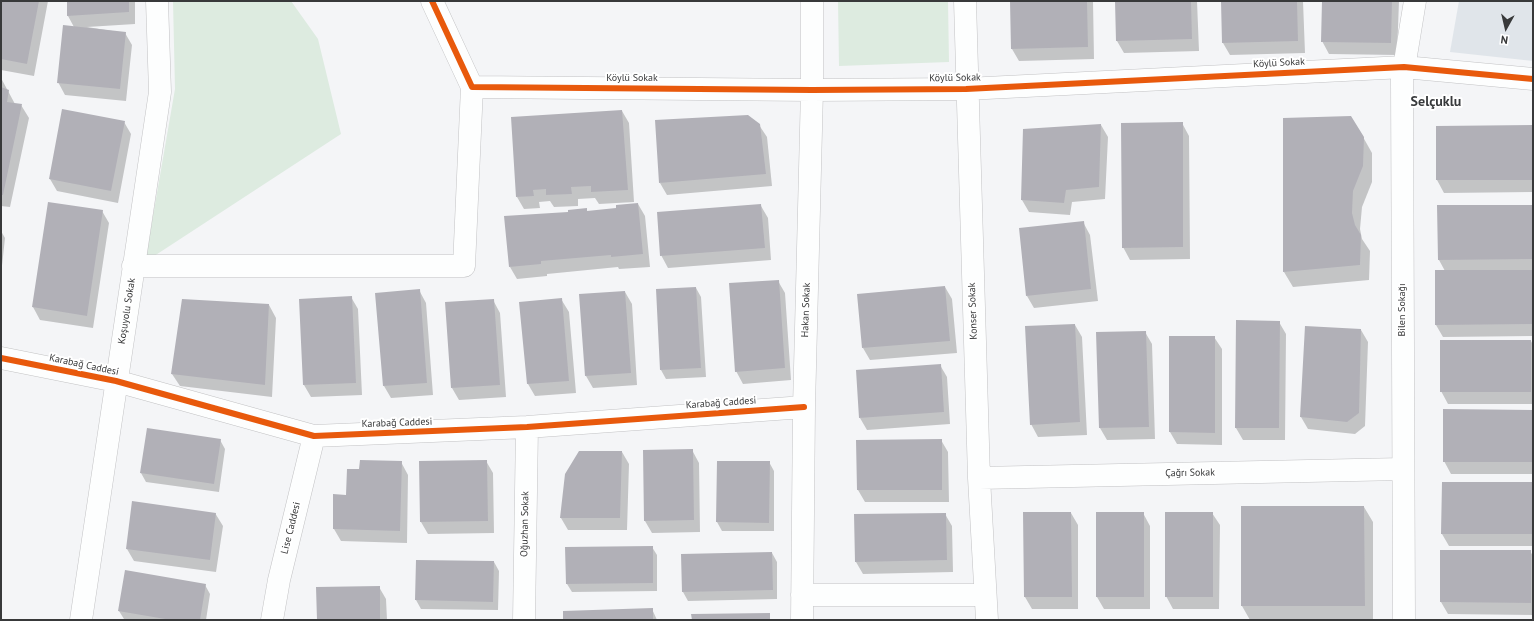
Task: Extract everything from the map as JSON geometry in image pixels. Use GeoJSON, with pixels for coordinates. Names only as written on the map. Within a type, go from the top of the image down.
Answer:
{"type":"FeatureCollection","features":[{"type":"Feature","properties":{"kind":"street","name":"Koşuyolu Sokak"},"geometry":{"type":"LineString","coordinates":[[81,620],[160,92],[156,1]]}},
{"type":"Feature","properties":{"kind":"street"},"geometry":{"type":"LineString","coordinates":[[133,266],[464,266],[472,87],[432,1]]}},
{"type":"Feature","properties":{"kind":"street","name":"Hakan Sokak"},"geometry":{"type":"LineString","coordinates":[[802,620],[804,407],[812,90],[812,1]]}},
{"type":"Feature","properties":{"kind":"street","name":"Konser Sokak"},"geometry":{"type":"LineString","coordinates":[[965,1],[966,89],[979,478],[987,620]]}},
{"type":"Feature","properties":{"kind":"street","name":"Bilen Sokağı"},"geometry":{"type":"LineString","coordinates":[[1404,620],[1402,469],[1402,80],[1415,1]]}},
{"type":"Feature","properties":{"kind":"street","name":"Köylü Sokak"},"geometry":{"type":"LineString","coordinates":[[472,87],[812,90],[966,89],[1404,66],[1533,79]]}},
{"type":"Feature","properties":{"kind":"street","name":"Karabağ Caddesi"},"geometry":{"type":"LineString","coordinates":[[1,358],[116,381],[314,436],[527,427],[804,407]]}},
{"type":"Feature","properties":{"kind":"street","name":"Oğuzhan Sokak"},"geometry":{"type":"LineString","coordinates":[[524,620],[527,427]]}},
{"type":"Feature","properties":{"kind":"street","name":"Lise Caddesi"},"geometry":{"type":"LineString","coordinates":[[272,620],[279,580],[314,436]]}},
{"type":"Feature","properties":{"kind":"street","name":"Çağrı Sokak"},"geometry":{"type":"LineString","coordinates":[[979,478],[1402,469]]}},
{"type":"Feature","properties":{"kind":"street"},"geometry":{"type":"LineString","coordinates":[[802,595],[985,595]]}},
{"type":"Feature","properties":{"kind":"shaded area"},"geometry":{"type":"Polygon","coordinates":[[[173,1],[291,1],[318,39],[341,134],[145,262],[175,89],[173,1]]]}},
{"type":"Feature","properties":{"kind":"shaded area"},"geometry":{"type":"Polygon","coordinates":[[[838,1],[948,1],[949,62],[839,66],[838,1]]]}},
{"type":"Feature","properties":{"kind":"shaded area"},"geometry":{"type":"Polygon","coordinates":[[[1459,1],[1533,1],[1533,61],[1450,52],[1459,1]]]}},
{"type":"Feature","properties":{"kind":"building"},"geometry":{"type":"Polygon","coordinates":[[[1,1],[39,1],[27,64],[1,59],[1,1]]]}},
{"type":"Feature","properties":{"kind":"building"},"geometry":{"type":"Polygon","coordinates":[[[67,1],[129,1],[129,12],[67,16],[67,1]]]}},
{"type":"Feature","properties":{"kind":"building"},"geometry":{"type":"Polygon","coordinates":[[[1010,1],[1087,1],[1088,47],[1011,49],[1010,1]]]}},
{"type":"Feature","properties":{"kind":"building"},"geometry":{"type":"Polygon","coordinates":[[[1115,1],[1191,1],[1192,39],[1116,41],[1115,1]]]}},
{"type":"Feature","properties":{"kind":"building"},"geometry":{"type":"Polygon","coordinates":[[[1221,1],[1297,1],[1298,41],[1222,43],[1221,1]]]}},
{"type":"Feature","properties":{"kind":"building"},"geometry":{"type":"Polygon","coordinates":[[[1322,1],[1392,1],[1391,43],[1321,42],[1322,1]]]}},
{"type":"Feature","properties":{"kind":"building"},"geometry":{"type":"Polygon","coordinates":[[[63,25],[126,32],[120,89],[57,83],[63,25]]]}},
{"type":"Feature","properties":{"kind":"building"},"geometry":{"type":"Polygon","coordinates":[[[1,87],[9,90],[7,102],[22,104],[3,195],[1,195],[1,87]]]}},
{"type":"Feature","properties":{"kind":"building"},"geometry":{"type":"Polygon","coordinates":[[[62,109],[125,121],[111,191],[49,179],[62,109]]]}},
{"type":"Feature","properties":{"kind":"building"},"geometry":{"type":"Polygon","coordinates":[[[622,110],[628,190],[591,192],[591,186],[571,187],[572,194],[546,195],[546,189],[533,190],[534,196],[516,197],[511,117],[622,110]]]}},
{"type":"Feature","properties":{"kind":"building"},"geometry":{"type":"Polygon","coordinates":[[[748,115],[760,124],[766,174],[659,183],[655,120],[748,115]]]}},
{"type":"Feature","properties":{"kind":"building"},"geometry":{"type":"Polygon","coordinates":[[[1351,116],[1364,137],[1363,166],[1353,191],[1352,213],[1355,225],[1361,235],[1360,265],[1283,272],[1283,118],[1351,116]]]}},
{"type":"Feature","properties":{"kind":"building"},"geometry":{"type":"Polygon","coordinates":[[[1183,122],[1183,247],[1122,248],[1121,123],[1183,122]]]}},
{"type":"Feature","properties":{"kind":"building"},"geometry":{"type":"Polygon","coordinates":[[[1101,124],[1099,187],[1066,190],[1064,203],[1021,200],[1023,129],[1101,124]]]}},
{"type":"Feature","properties":{"kind":"building"},"geometry":{"type":"Polygon","coordinates":[[[1533,125],[1533,180],[1436,180],[1436,126],[1533,125]]]}},
{"type":"Feature","properties":{"kind":"building"},"geometry":{"type":"Polygon","coordinates":[[[48,202],[103,210],[87,316],[32,307],[48,202]]]}},
{"type":"Feature","properties":{"kind":"building"},"geometry":{"type":"Polygon","coordinates":[[[638,203],[643,254],[541,261],[541,264],[509,267],[504,216],[568,212],[568,210],[587,208],[587,211],[616,208],[616,205],[638,203]]]}},
{"type":"Feature","properties":{"kind":"building"},"geometry":{"type":"Polygon","coordinates":[[[761,204],[765,248],[660,256],[657,212],[761,204]]]}},
{"type":"Feature","properties":{"kind":"building"},"geometry":{"type":"Polygon","coordinates":[[[1437,205],[1533,205],[1533,259],[1438,260],[1437,205]]]}},
{"type":"Feature","properties":{"kind":"building"},"geometry":{"type":"Polygon","coordinates":[[[1084,221],[1091,289],[1026,296],[1019,228],[1084,221]]]}},
{"type":"Feature","properties":{"kind":"building"},"geometry":{"type":"Polygon","coordinates":[[[1435,270],[1533,270],[1533,324],[1435,325],[1435,270]]]}},
{"type":"Feature","properties":{"kind":"building"},"geometry":{"type":"Polygon","coordinates":[[[779,280],[785,368],[735,372],[729,283],[779,280]]]}},
{"type":"Feature","properties":{"kind":"building"},"geometry":{"type":"Polygon","coordinates":[[[945,286],[950,341],[862,348],[857,294],[945,286]]]}},
{"type":"Feature","properties":{"kind":"building"},"geometry":{"type":"Polygon","coordinates":[[[696,287],[701,368],[660,370],[656,289],[696,287]]]}},
{"type":"Feature","properties":{"kind":"building"},"geometry":{"type":"Polygon","coordinates":[[[420,289],[427,383],[383,386],[375,293],[420,289]]]}},
{"type":"Feature","properties":{"kind":"building"},"geometry":{"type":"Polygon","coordinates":[[[625,291],[631,373],[585,376],[579,294],[625,291]]]}},
{"type":"Feature","properties":{"kind":"building"},"geometry":{"type":"Polygon","coordinates":[[[352,296],[356,383],[303,385],[299,299],[352,296]]]}},
{"type":"Feature","properties":{"kind":"building"},"geometry":{"type":"Polygon","coordinates":[[[562,298],[569,381],[527,384],[519,302],[562,298]]]}},
{"type":"Feature","properties":{"kind":"building"},"geometry":{"type":"Polygon","coordinates":[[[182,299],[269,304],[265,385],[171,374],[182,299]]]}},
{"type":"Feature","properties":{"kind":"building"},"geometry":{"type":"Polygon","coordinates":[[[494,299],[500,385],[451,388],[445,302],[494,299]]]}},
{"type":"Feature","properties":{"kind":"building"},"geometry":{"type":"Polygon","coordinates":[[[1236,320],[1280,321],[1279,428],[1235,428],[1236,320]]]}},
{"type":"Feature","properties":{"kind":"building"},"geometry":{"type":"Polygon","coordinates":[[[1075,324],[1080,422],[1030,425],[1025,326],[1075,324]]]}},
{"type":"Feature","properties":{"kind":"building"},"geometry":{"type":"Polygon","coordinates":[[[1305,326],[1361,329],[1359,413],[1347,422],[1300,417],[1305,326]]]}},
{"type":"Feature","properties":{"kind":"building"},"geometry":{"type":"Polygon","coordinates":[[[1146,331],[1149,427],[1099,428],[1096,332],[1146,331]]]}},
{"type":"Feature","properties":{"kind":"building"},"geometry":{"type":"Polygon","coordinates":[[[1169,336],[1215,336],[1215,433],[1169,432],[1169,336]]]}},
{"type":"Feature","properties":{"kind":"building"},"geometry":{"type":"Polygon","coordinates":[[[1440,340],[1531,340],[1531,392],[1440,392],[1440,340]]]}},
{"type":"Feature","properties":{"kind":"building"},"geometry":{"type":"Polygon","coordinates":[[[941,364],[944,412],[859,418],[856,370],[941,364]]]}},
{"type":"Feature","properties":{"kind":"building"},"geometry":{"type":"Polygon","coordinates":[[[1443,409],[1533,410],[1533,462],[1443,462],[1443,409]]]}},
{"type":"Feature","properties":{"kind":"building"},"geometry":{"type":"Polygon","coordinates":[[[147,428],[221,439],[214,484],[140,473],[147,428]]]}},
{"type":"Feature","properties":{"kind":"building"},"geometry":{"type":"Polygon","coordinates":[[[942,439],[942,490],[857,490],[856,440],[942,439]]]}},
{"type":"Feature","properties":{"kind":"building"},"geometry":{"type":"Polygon","coordinates":[[[693,449],[694,520],[644,521],[643,450],[693,449]]]}},
{"type":"Feature","properties":{"kind":"building"},"geometry":{"type":"Polygon","coordinates":[[[579,451],[622,451],[620,518],[560,518],[565,474],[579,451]]]}},
{"type":"Feature","properties":{"kind":"building"},"geometry":{"type":"Polygon","coordinates":[[[360,460],[402,461],[400,531],[333,529],[333,494],[346,495],[347,469],[359,469],[360,460]]]}},
{"type":"Feature","properties":{"kind":"building"},"geometry":{"type":"Polygon","coordinates":[[[487,460],[488,521],[420,522],[419,461],[487,460]]]}},
{"type":"Feature","properties":{"kind":"building"},"geometry":{"type":"Polygon","coordinates":[[[717,461],[770,461],[769,523],[716,522],[717,461]]]}},
{"type":"Feature","properties":{"kind":"building"},"geometry":{"type":"Polygon","coordinates":[[[1442,482],[1533,482],[1532,534],[1441,534],[1442,482]]]}},
{"type":"Feature","properties":{"kind":"building"},"geometry":{"type":"Polygon","coordinates":[[[132,501],[216,513],[210,560],[126,549],[132,501]]]}},
{"type":"Feature","properties":{"kind":"building"},"geometry":{"type":"Polygon","coordinates":[[[1241,506],[1364,506],[1365,606],[1241,606],[1241,506]]]}},
{"type":"Feature","properties":{"kind":"building"},"geometry":{"type":"Polygon","coordinates":[[[1023,512],[1071,512],[1072,597],[1024,597],[1023,512]]]}},
{"type":"Feature","properties":{"kind":"building"},"geometry":{"type":"Polygon","coordinates":[[[1096,512],[1144,512],[1144,597],[1096,597],[1096,512]]]}},
{"type":"Feature","properties":{"kind":"building"},"geometry":{"type":"Polygon","coordinates":[[[1165,512],[1213,512],[1213,597],[1165,597],[1165,512]]]}},
{"type":"Feature","properties":{"kind":"building"},"geometry":{"type":"Polygon","coordinates":[[[946,513],[947,560],[855,562],[854,514],[946,513]]]}},
{"type":"Feature","properties":{"kind":"building"},"geometry":{"type":"Polygon","coordinates":[[[653,546],[653,583],[566,584],[565,547],[653,546]]]}},
{"type":"Feature","properties":{"kind":"building"},"geometry":{"type":"Polygon","coordinates":[[[1440,550],[1531,550],[1531,603],[1440,602],[1440,550]]]}},
{"type":"Feature","properties":{"kind":"building"},"geometry":{"type":"Polygon","coordinates":[[[772,552],[773,590],[682,592],[681,554],[772,552]]]}},
{"type":"Feature","properties":{"kind":"building"},"geometry":{"type":"Polygon","coordinates":[[[416,560],[494,561],[493,602],[415,600],[416,560]]]}},
{"type":"Feature","properties":{"kind":"building"},"geometry":{"type":"Polygon","coordinates":[[[125,570],[206,584],[200,620],[171,620],[118,611],[125,570]]]}},
{"type":"Feature","properties":{"kind":"building"},"geometry":{"type":"Polygon","coordinates":[[[380,586],[380,620],[317,620],[316,587],[380,586]]]}},
{"type":"Feature","properties":{"kind":"building"},"geometry":{"type":"Polygon","coordinates":[[[653,608],[653,620],[563,620],[563,611],[653,608]]]}},
{"type":"Feature","properties":{"kind":"building"},"geometry":{"type":"Polygon","coordinates":[[[770,613],[770,620],[692,620],[691,614],[770,613]]]}},
{"type":"Feature","properties":{"kind":"cycle path"},"geometry":{"type":"LineString","coordinates":[[432,1],[472,87],[812,90],[966,89],[1404,67],[1533,79]]}},
{"type":"Feature","properties":{"kind":"cycle path"},"geometry":{"type":"LineString","coordinates":[[1,358],[116,381],[314,436],[527,427],[804,407]]}},
{"type":"Feature","properties":{"kind":"district","name":"Selçuklu"},"geometry":{"type":"Point","coordinates":[1436,102]}}]}
